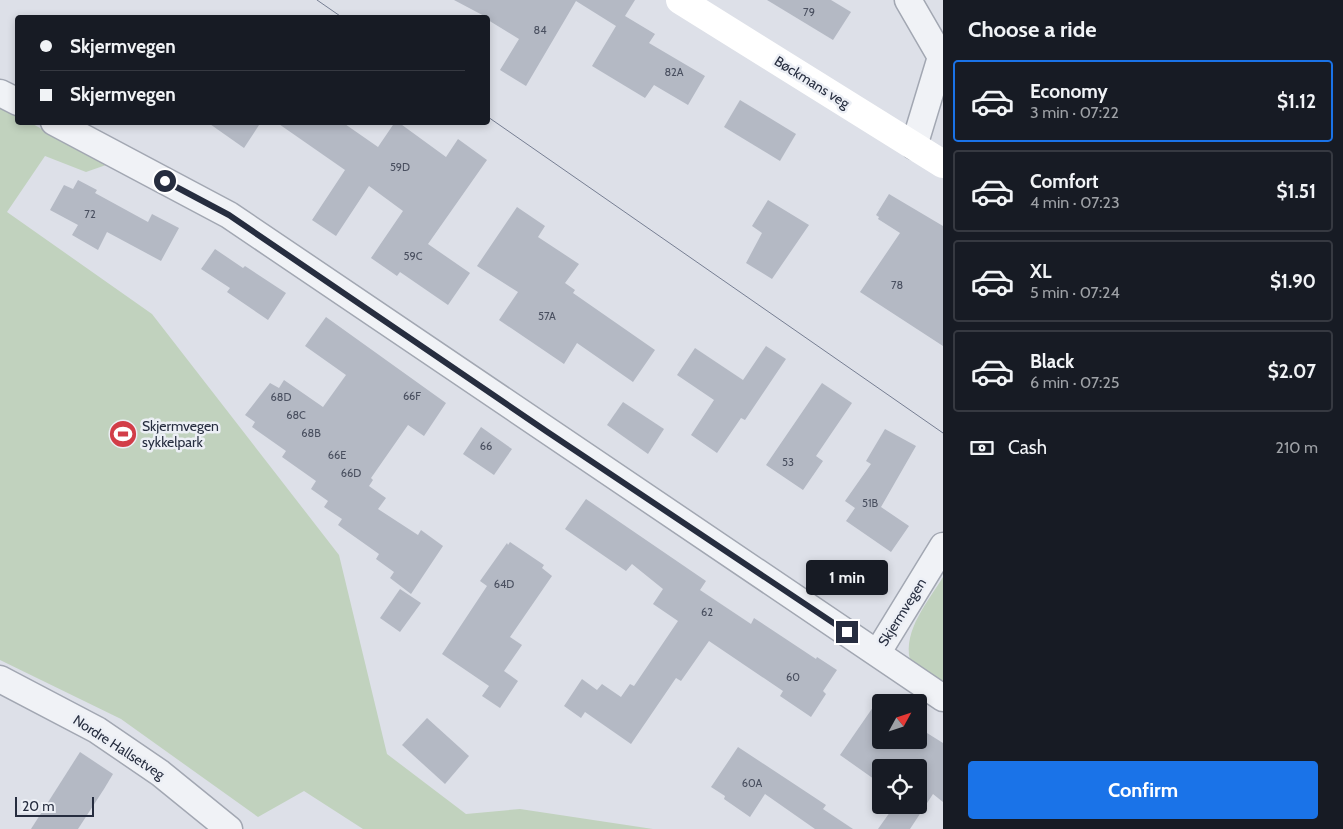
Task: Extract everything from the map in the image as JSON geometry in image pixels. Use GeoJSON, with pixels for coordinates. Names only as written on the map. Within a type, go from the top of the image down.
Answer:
{"type":"FeatureCollection","features":[{"type":"Feature","properties":{"kind":"main road","name":"Bøckmans veg"},"geometry":{"type":"LineString","coordinates":[[680,0],[943,164]]}},
{"type":"Feature","properties":{"kind":"street"},"geometry":{"type":"LineString","coordinates":[[908,0],[941,57],[914,146]]}},
{"type":"Feature","properties":{"kind":"street"},"geometry":{"type":"LineString","coordinates":[[0,93],[15,100]]}},
{"type":"Feature","properties":{"kind":"street","name":"Skjermvegen"},"geometry":{"type":"LineString","coordinates":[[60,125],[229,215],[546,431],[878,652],[943,698]]}},
{"type":"Feature","properties":{"kind":"street","name":"Skjermvegen"},"geometry":{"type":"LineString","coordinates":[[878,652],[943,546]]}},
{"type":"Feature","properties":{"kind":"street","name":"Nordre Hallsetveg"},"geometry":{"type":"LineString","coordinates":[[0,679],[97,730],[160,773],[229,829]]}},
{"type":"Feature","properties":{"kind":"green space","name":"Skjermvegen sykkelpark"},"geometry":{"type":"Polygon","coordinates":[[[0,106],[15,114],[15,125],[35,125],[106,165],[86,172],[45,156],[7,212],[152,314],[339,555],[387,754],[466,814],[520,809],[653,829],[363,829],[304,791],[258,817],[121,719],[0,660],[0,106]]]}},
{"type":"Feature","properties":{"kind":"green space"},"geometry":{"type":"Polygon","coordinates":[[[943,577],[943,685],[910,660],[909,649],[913,627],[943,577]]]}},
{"type":"Feature","properties":{"kind":"building"},"geometry":{"type":"Polygon","coordinates":[[[454,0],[635,0],[625,16],[655,34],[649,43],[705,76],[688,105],[654,85],[645,98],[592,66],[616,26],[576,1],[526,86],[500,70],[519,39],[490,21],[490,15],[482,15],[454,0]]]}},
{"type":"Feature","properties":{"kind":"building"},"geometry":{"type":"Polygon","coordinates":[[[767,0],[831,0],[851,12],[833,40],[767,0]]]}},
{"type":"Feature","properties":{"kind":"building"},"geometry":{"type":"Polygon","coordinates":[[[740,100],[796,134],[780,161],[724,127],[740,100]]]}},
{"type":"Feature","properties":{"kind":"building"},"geometry":{"type":"Polygon","coordinates":[[[211,125],[259,125],[244,148],[211,125]]]}},
{"type":"Feature","properties":{"kind":"building"},"geometry":{"type":"Polygon","coordinates":[[[280,125],[346,125],[378,147],[393,125],[402,125],[446,157],[458,139],[487,160],[428,244],[470,273],[448,305],[400,272],[397,276],[371,258],[403,211],[369,186],[336,236],[312,220],[345,170],[280,125]]]}},
{"type":"Feature","properties":{"kind":"building"},"geometry":{"type":"Polygon","coordinates":[[[78,180],[97,190],[95,193],[148,222],[152,214],[179,228],[161,261],[107,232],[98,250],[72,235],[78,225],[50,210],[64,185],[73,189],[78,180]]]}},
{"type":"Feature","properties":{"kind":"building"},"geometry":{"type":"Polygon","coordinates":[[[889,194],[943,226],[943,346],[860,292],[900,233],[878,219],[879,217],[876,215],[889,194]]]}},
{"type":"Feature","properties":{"kind":"building"},"geometry":{"type":"Polygon","coordinates":[[[768,200],[809,225],[772,279],[746,263],[762,233],[752,226],[768,200]]]}},
{"type":"Feature","properties":{"kind":"building"},"geometry":{"type":"Polygon","coordinates":[[[517,207],[545,226],[538,237],[579,264],[565,283],[575,290],[573,293],[655,350],[633,382],[577,343],[564,364],[499,320],[518,292],[477,266],[517,207]]]}},
{"type":"Feature","properties":{"kind":"building"},"geometry":{"type":"Polygon","coordinates":[[[215,249],[286,293],[268,320],[227,292],[230,288],[201,269],[215,249]]]}},
{"type":"Feature","properties":{"kind":"building"},"geometry":{"type":"Polygon","coordinates":[[[326,317],[446,403],[424,436],[408,425],[371,478],[373,480],[369,486],[386,498],[378,509],[418,535],[421,530],[443,546],[411,594],[390,578],[394,572],[376,559],[379,554],[338,525],[342,519],[324,507],[328,501],[311,489],[316,481],[282,457],[286,451],[252,427],[255,422],[245,415],[270,383],[279,388],[284,380],[323,407],[346,375],[305,346],[326,317]]]}},
{"type":"Feature","properties":{"kind":"building"},"geometry":{"type":"Polygon","coordinates":[[[766,346],[786,359],[745,420],[741,418],[717,453],[691,435],[714,400],[677,375],[695,348],[743,380],[766,346]]]}},
{"type":"Feature","properties":{"kind":"building"},"geometry":{"type":"Polygon","coordinates":[[[822,383],[852,403],[816,456],[823,461],[803,490],[766,465],[822,383]]]}},
{"type":"Feature","properties":{"kind":"building"},"geometry":{"type":"Polygon","coordinates":[[[623,402],[664,429],[648,454],[607,425],[623,402]]]}},
{"type":"Feature","properties":{"kind":"building"},"geometry":{"type":"Polygon","coordinates":[[[481,427],[512,449],[494,475],[463,454],[481,427]]]}},
{"type":"Feature","properties":{"kind":"building"},"geometry":{"type":"Polygon","coordinates":[[[885,429],[916,446],[881,507],[909,526],[891,552],[846,521],[855,508],[845,501],[871,464],[866,461],[885,429]]]}},
{"type":"Feature","properties":{"kind":"building"},"geometry":{"type":"Polygon","coordinates":[[[586,499],[706,581],[700,590],[751,624],[754,618],[816,659],[817,657],[837,670],[823,691],[826,694],[811,717],[780,696],[783,691],[709,641],[681,681],[676,678],[631,744],[585,712],[581,718],[564,706],[582,679],[597,690],[602,684],[621,697],[630,684],[634,686],[678,621],[653,604],[663,589],[632,564],[626,571],[565,529],[586,499]]]}},
{"type":"Feature","properties":{"kind":"building"},"geometry":{"type":"Polygon","coordinates":[[[510,542],[544,565],[542,568],[552,576],[510,637],[522,645],[504,671],[518,681],[500,708],[482,696],[489,686],[442,654],[487,586],[480,581],[507,543],[508,545],[510,542]]]}},
{"type":"Feature","properties":{"kind":"building"},"geometry":{"type":"Polygon","coordinates":[[[400,589],[421,603],[400,632],[380,618],[400,589]]]}},
{"type":"Feature","properties":{"kind":"building"},"geometry":{"type":"Polygon","coordinates":[[[872,709],[872,749],[928,749],[928,734],[943,743],[943,802],[933,794],[927,803],[927,759],[872,759],[872,778],[840,755],[872,709]]]}},
{"type":"Feature","properties":{"kind":"building"},"geometry":{"type":"Polygon","coordinates":[[[427,718],[469,756],[445,784],[402,745],[427,718]]]}},
{"type":"Feature","properties":{"kind":"building"},"geometry":{"type":"Polygon","coordinates":[[[738,747],[826,805],[823,809],[853,829],[815,829],[765,794],[750,817],[724,799],[725,796],[711,787],[738,747]]]}},
{"type":"Feature","properties":{"kind":"building"},"geometry":{"type":"Polygon","coordinates":[[[80,752],[113,774],[104,789],[78,829],[31,829],[80,752]]]}},
{"type":"Feature","properties":{"kind":"building"},"geometry":{"type":"Polygon","coordinates":[[[889,814],[920,814],[910,829],[878,829],[889,814]]]}},
{"type":"Feature","properties":{"kind":"tram line"},"geometry":{"type":"LineString","coordinates":[[317,0],[339,15]]}},
{"type":"Feature","properties":{"kind":"tram line"},"geometry":{"type":"LineString","coordinates":[[490,118],[943,433]]}},
{"type":"Feature","properties":{"kind":"place","name":"Skjermvegen sykkelpark"},"geometry":{"type":"Point","coordinates":[123,434]}},
{"type":"Feature","properties":{"kind":"route"},"geometry":{"type":"LineString","coordinates":[[165,181],[229,215],[546,431],[847,632]]}}]}
